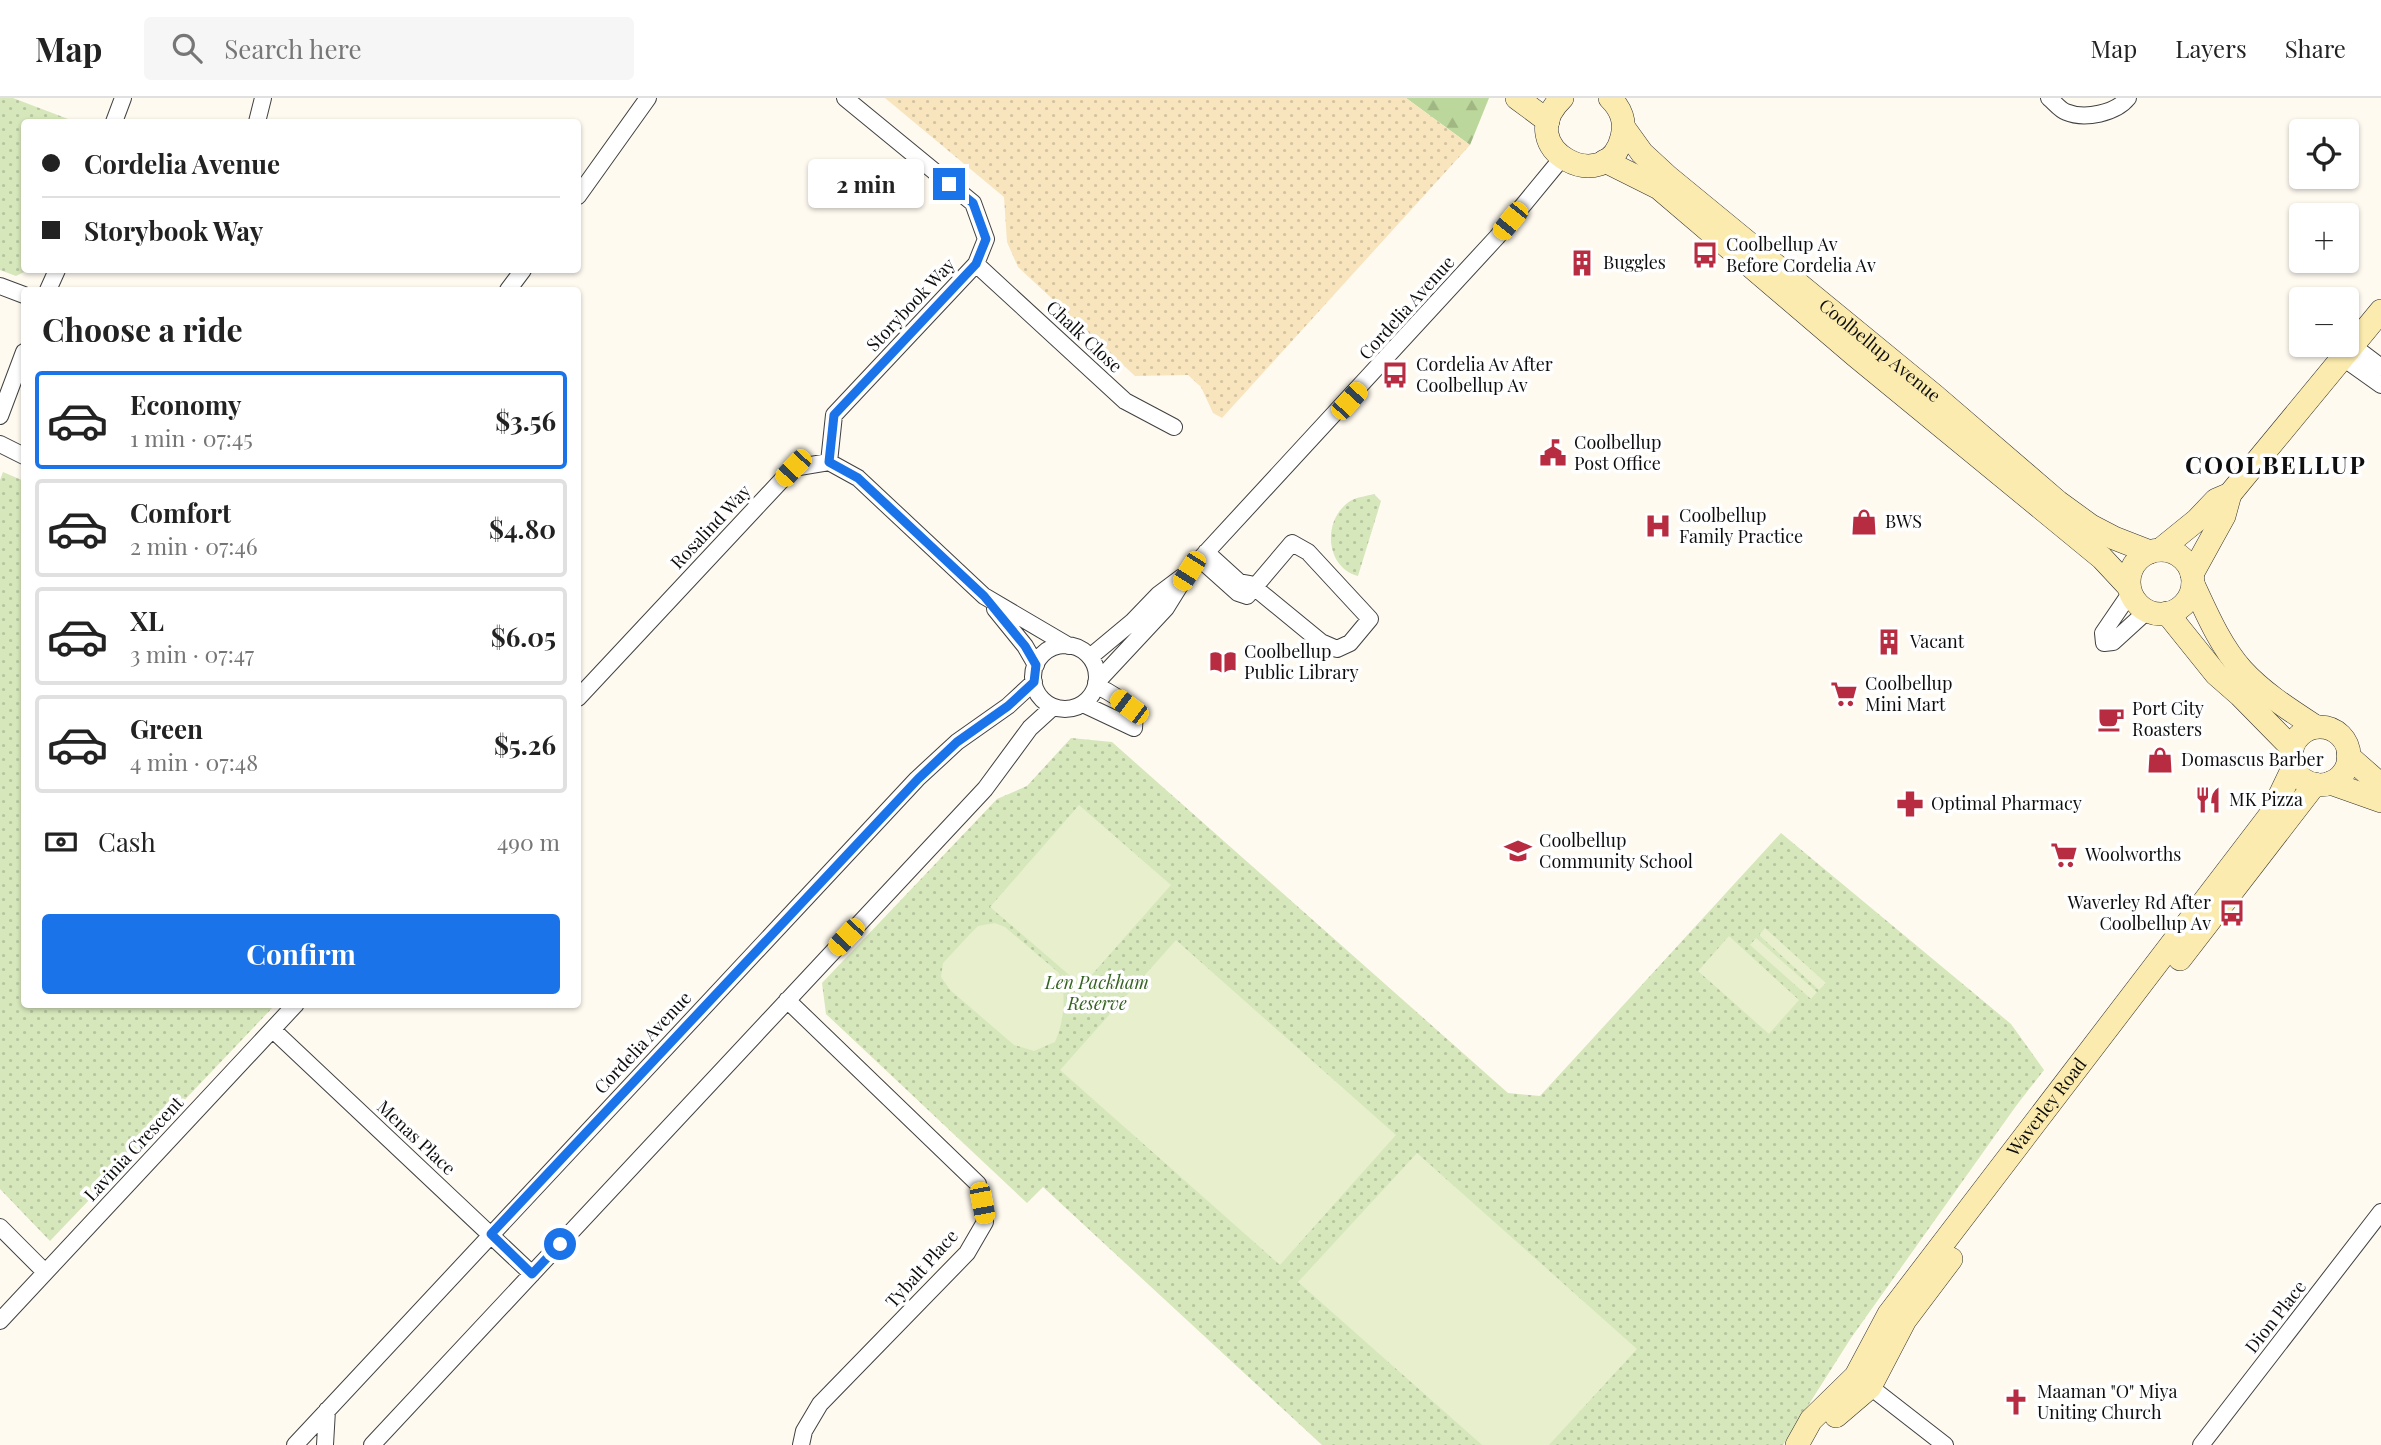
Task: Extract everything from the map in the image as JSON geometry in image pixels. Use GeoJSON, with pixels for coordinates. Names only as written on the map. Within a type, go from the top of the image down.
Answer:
{"type":"FeatureCollection","features":[{"type":"Feature","properties":{"kind":"street"},"geometry":{"type":"LineString","coordinates":[[115,119],[123,98]]}},
{"type":"Feature","properties":{"kind":"street"},"geometry":{"type":"LineString","coordinates":[[258,119],[263,98]]}},
{"type":"Feature","properties":{"kind":"street"},"geometry":{"type":"LineString","coordinates":[[581,191],[648,98]]}},
{"type":"Feature","properties":{"kind":"street","name":"Storybook Way"},"geometry":{"type":"LineString","coordinates":[[829,462],[834,415],[976,264],[986,239],[973,203],[845,98]]}},
{"type":"Feature","properties":{"kind":"street"},"geometry":{"type":"LineString","coordinates":[[1517,98],[1548,121]]}},
{"type":"Feature","properties":{"kind":"street"},"geometry":{"type":"LineString","coordinates":[[1560,98],[1548,121],[1549,141],[1562,158],[1572,164],[1594,166],[1615,152],[1622,141],[1621,110]]}},
{"type":"Feature","properties":{"kind":"street"},"geometry":{"type":"LineString","coordinates":[[2049,98],[2066,112],[2089,116],[2122,106],[2128,98]]}},
{"type":"Feature","properties":{"kind":"street","name":"Coolbellup Avenue"},"geometry":{"type":"LineString","coordinates":[[1621,110],[1642,153],[1985,451],[2102,558],[2130,589]]}},
{"type":"Feature","properties":{"kind":"street","name":"Cordelia Avenue"},"geometry":{"type":"LineString","coordinates":[[1199,561],[1488,247],[1562,158]]}},
{"type":"Feature","properties":{"kind":"street","name":"Coolbellup Avenue"},"geometry":{"type":"LineString","coordinates":[[1605,161],[1659,188],[1985,451],[2091,526],[2114,538],[2155,551]]}},
{"type":"Feature","properties":{"kind":"street","name":"Chalk Close"},"geometry":{"type":"LineString","coordinates":[[976,264],[1125,401],[1174,427]]}},
{"type":"Feature","properties":{"kind":"street"},"geometry":{"type":"LineString","coordinates":[[0,286],[21,294]]}},
{"type":"Feature","properties":{"kind":"street"},"geometry":{"type":"LineString","coordinates":[[2359,338],[2381,311]]}},
{"type":"Feature","properties":{"kind":"street"},"geometry":{"type":"LineString","coordinates":[[2130,589],[2103,633],[2104,643],[2113,642],[2157,612],[2185,603],[2192,579],[2224,516],[2230,494],[2344,357]]}},
{"type":"Feature","properties":{"kind":"street"},"geometry":{"type":"LineString","coordinates":[[2353,357],[2381,385]]}},
{"type":"Feature","properties":{"kind":"street"},"geometry":{"type":"LineString","coordinates":[[2358,357],[2381,368]]}},
{"type":"Feature","properties":{"kind":"street"},"geometry":{"type":"LineString","coordinates":[[0,416],[21,360]]}},
{"type":"Feature","properties":{"kind":"street"},"geometry":{"type":"LineString","coordinates":[[0,444],[21,454]]}},
{"type":"Feature","properties":{"kind":"street"},"geometry":{"type":"LineString","coordinates":[[829,462],[858,478],[984,596],[1025,646],[1040,697],[1053,707],[1072,709],[1083,704],[1096,684],[1166,608],[1199,561]]}},
{"type":"Feature","properties":{"kind":"street","name":"Rosalind Way"},"geometry":{"type":"LineString","coordinates":[[581,695],[793,468],[829,462]]}},
{"type":"Feature","properties":{"kind":"street"},"geometry":{"type":"LineString","coordinates":[[2230,494],[2217,500],[2197,520],[2155,551],[2140,557],[2129,576],[2130,589],[2140,606],[2157,612],[2216,674],[2240,695],[2293,758],[2301,778],[2381,801]]}},
{"type":"Feature","properties":{"kind":"street"},"geometry":{"type":"LineString","coordinates":[[1199,561],[1239,582],[1250,584],[1321,642],[1337,649],[1350,643],[1370,619],[1308,552],[1292,543],[1254,587]]}},
{"type":"Feature","properties":{"kind":"street"},"geometry":{"type":"LineString","coordinates":[[2155,551],[2181,556],[2217,635],[2242,670],[2273,698],[2316,727]]}},
{"type":"Feature","properties":{"kind":"street"},"geometry":{"type":"LineString","coordinates":[[1090,657],[1199,561]]}},
{"type":"Feature","properties":{"kind":"street"},"geometry":{"type":"LineString","coordinates":[[984,596],[1084,652],[1095,666],[1096,684]]}},
{"type":"Feature","properties":{"kind":"street"},"geometry":{"type":"LineString","coordinates":[[1035,673],[1049,650],[1069,646]]}},
{"type":"Feature","properties":{"kind":"street","name":"Cordelia Avenue"},"geometry":{"type":"LineString","coordinates":[[295,1445],[918,779],[957,742],[1008,706],[1035,673]]}},
{"type":"Feature","properties":{"kind":"street"},"geometry":{"type":"LineString","coordinates":[[1083,704],[1134,728],[1135,713],[1096,684]]}},
{"type":"Feature","properties":{"kind":"street"},"geometry":{"type":"LineString","coordinates":[[372,1445],[985,789],[1031,728],[1053,707]]}},
{"type":"Feature","properties":{"kind":"street"},"geometry":{"type":"LineString","coordinates":[[2293,758],[2298,736],[2316,727],[2326,727],[2342,737],[2347,746],[2347,766],[2342,774],[2322,783]]}},
{"type":"Feature","properties":{"kind":"street"},"geometry":{"type":"LineString","coordinates":[[2348,756],[2381,785]]}},
{"type":"Feature","properties":{"kind":"street","name":"Waverley Road"},"geometry":{"type":"LineString","coordinates":[[1797,1445],[1811,1420],[1863,1381],[1889,1314],[2271,814],[2293,758]]}},
{"type":"Feature","properties":{"kind":"street","name":"Waverley Road"},"geometry":{"type":"LineString","coordinates":[[1813,1445],[1823,1427],[1863,1381],[1905,1320],[2065,1106],[2322,783]]}},
{"type":"Feature","properties":{"kind":"street","name":"Tybalt Place"},"geometry":{"type":"LineString","coordinates":[[787,1000],[978,1184],[985,1222],[967,1253],[820,1404],[804,1431],[801,1445]]}},
{"type":"Feature","properties":{"kind":"street","name":"Lavinia Crescent"},"geometry":{"type":"LineString","coordinates":[[0,1321],[292,1008]]}},
{"type":"Feature","properties":{"kind":"street","name":"Menas Place"},"geometry":{"type":"LineString","coordinates":[[272,1030],[532,1274]]}},
{"type":"Feature","properties":{"kind":"street","name":"Dion Place"},"geometry":{"type":"LineString","coordinates":[[2202,1445],[2381,1212]]}},
{"type":"Feature","properties":{"kind":"street"},"geometry":{"type":"LineString","coordinates":[[0,1227],[45,1272]]}},
{"type":"Feature","properties":{"kind":"street"},"geometry":{"type":"LineString","coordinates":[[1863,1381],[1945,1445]]}},
{"type":"Feature","properties":{"kind":"street"},"geometry":{"type":"LineString","coordinates":[[325,1445],[327,1410]]}},
{"type":"Feature","properties":{"kind":"green space"},"geometry":{"type":"Polygon","coordinates":[[[0,98],[13,98],[68,119],[21,119],[22,273],[16,276],[0,270],[0,98]]]}},
{"type":"Feature","properties":{"kind":"green space"},"geometry":{"type":"Polygon","coordinates":[[[1406,98],[1489,98],[1470,145],[1406,98]]]}},
{"type":"Feature","properties":{"kind":"green space"},"geometry":{"type":"Polygon","coordinates":[[[3,472],[21,480],[21,1008],[272,1008],[50,1241],[0,1189],[0,480],[3,472]]]}},
{"type":"Feature","properties":{"kind":"green space"},"geometry":{"type":"Polygon","coordinates":[[[1374,494],[1381,501],[1358,576],[1338,563],[1331,541],[1332,529],[1342,508],[1354,499],[1374,494]]]}},
{"type":"Feature","properties":{"kind":"green space","name":"Len Packham Reserve"},"geometry":{"type":"Polygon","coordinates":[[[1071,738],[1112,742],[1508,1093],[1540,1096],[1781,833],[2011,1024],[2044,1070],[1851,1338],[1783,1445],[1322,1445],[1043,1187],[1027,1203],[826,1014],[822,983],[997,799],[1027,786],[1071,738]]]}},
{"type":"Feature","properties":{"kind":"green space"},"geometry":{"type":"Polygon","coordinates":[[[1079,805],[1171,885],[1082,986],[990,907],[1079,805]]]}},
{"type":"Feature","properties":{"kind":"green space"},"geometry":{"type":"Polygon","coordinates":[[[995,923],[1005,927],[1059,973],[1064,999],[1058,1034],[1055,1042],[1034,1051],[1014,1045],[950,990],[941,977],[943,963],[978,926],[995,923]]]}},
{"type":"Feature","properties":{"kind":"green space"},"geometry":{"type":"Polygon","coordinates":[[[1765,928],[1826,983],[1819,990],[1759,935],[1765,928]]]}},
{"type":"Feature","properties":{"kind":"green space"},"geometry":{"type":"Polygon","coordinates":[[[1729,936],[1799,1000],[1769,1034],[1698,971],[1729,936]]]}},
{"type":"Feature","properties":{"kind":"green space"},"geometry":{"type":"Polygon","coordinates":[[[1756,938],[1817,992],[1811,999],[1750,945],[1756,938]]]}},
{"type":"Feature","properties":{"kind":"green space"},"geometry":{"type":"Polygon","coordinates":[[[1176,940],[1396,1135],[1280,1265],[1060,1070],[1176,940]]]}},
{"type":"Feature","properties":{"kind":"green space"},"geometry":{"type":"Polygon","coordinates":[[[1417,1153],[1637,1349],[1549,1445],[1482,1445],[1298,1282],[1417,1153]]]}},
{"type":"Feature","properties":{"kind":"sand"},"geometry":{"type":"Polygon","coordinates":[[[885,98],[1406,98],[1470,145],[1222,418],[1213,413],[1201,387],[1188,375],[1135,376],[1018,267],[1007,242],[1004,197],[885,98]]]}},
{"type":"Feature","properties":{"kind":"place","name":"Coolbellup Av Before Cordelia Av"},"geometry":{"type":"Point","coordinates":[1705,255]}},
{"type":"Feature","properties":{"kind":"place","name":"Buggles"},"geometry":{"type":"Point","coordinates":[1582,263]}},
{"type":"Feature","properties":{"kind":"place","name":"Cordelia Av After Coolbellup Av"},"geometry":{"type":"Point","coordinates":[1395,375]}},
{"type":"Feature","properties":{"kind":"place","name":"Coolbellup Post Office"},"geometry":{"type":"Point","coordinates":[1553,453]}},
{"type":"Feature","properties":{"kind":"place","name":"BWS"},"geometry":{"type":"Point","coordinates":[1864,522]}},
{"type":"Feature","properties":{"kind":"place","name":"Coolbellup Family Practice"},"geometry":{"type":"Point","coordinates":[1658,526]}},
{"type":"Feature","properties":{"kind":"place","name":"Vacant"},"geometry":{"type":"Point","coordinates":[1889,642]}},
{"type":"Feature","properties":{"kind":"place","name":"Coolbellup Public Library"},"geometry":{"type":"Point","coordinates":[1223,662]}},
{"type":"Feature","properties":{"kind":"place","name":"Coolbellup Mini Mart"},"geometry":{"type":"Point","coordinates":[1844,694]}},
{"type":"Feature","properties":{"kind":"place","name":"Port City Roasters"},"geometry":{"type":"Point","coordinates":[2111,719]}},
{"type":"Feature","properties":{"kind":"place","name":"Domascus Barber"},"geometry":{"type":"Point","coordinates":[2160,760]}},
{"type":"Feature","properties":{"kind":"place","name":"MK Pizza"},"geometry":{"type":"Point","coordinates":[2208,800]}},
{"type":"Feature","properties":{"kind":"place","name":"Optimal Pharmacy"},"geometry":{"type":"Point","coordinates":[1910,804]}},
{"type":"Feature","properties":{"kind":"place","name":"Coolbellup Community School"},"geometry":{"type":"Point","coordinates":[1518,851]}},
{"type":"Feature","properties":{"kind":"place","name":"Woolworths"},"geometry":{"type":"Point","coordinates":[2064,855]}},
{"type":"Feature","properties":{"kind":"place","name":"Waverley Rd After Coolbellup Av"},"geometry":{"type":"Point","coordinates":[2232,913]}},
{"type":"Feature","properties":{"kind":"place","name":"Maaman \"O\" Miya Uniting Church"},"geometry":{"type":"Point","coordinates":[2016,1402]}},
{"type":"Feature","properties":{"kind":"district","name":"COOLBELLUP"},"geometry":{"type":"Point","coordinates":[2276,466]}},
{"type":"Feature","properties":{"kind":"route"},"geometry":{"type":"LineString","coordinates":[[560,1244],[532,1274],[491,1234],[918,779],[957,742],[1008,706],[1034,682],[1036,665],[1025,646],[984,596],[858,478],[829,462],[834,415],[976,264],[986,239],[973,203],[949,184]]}}]}
